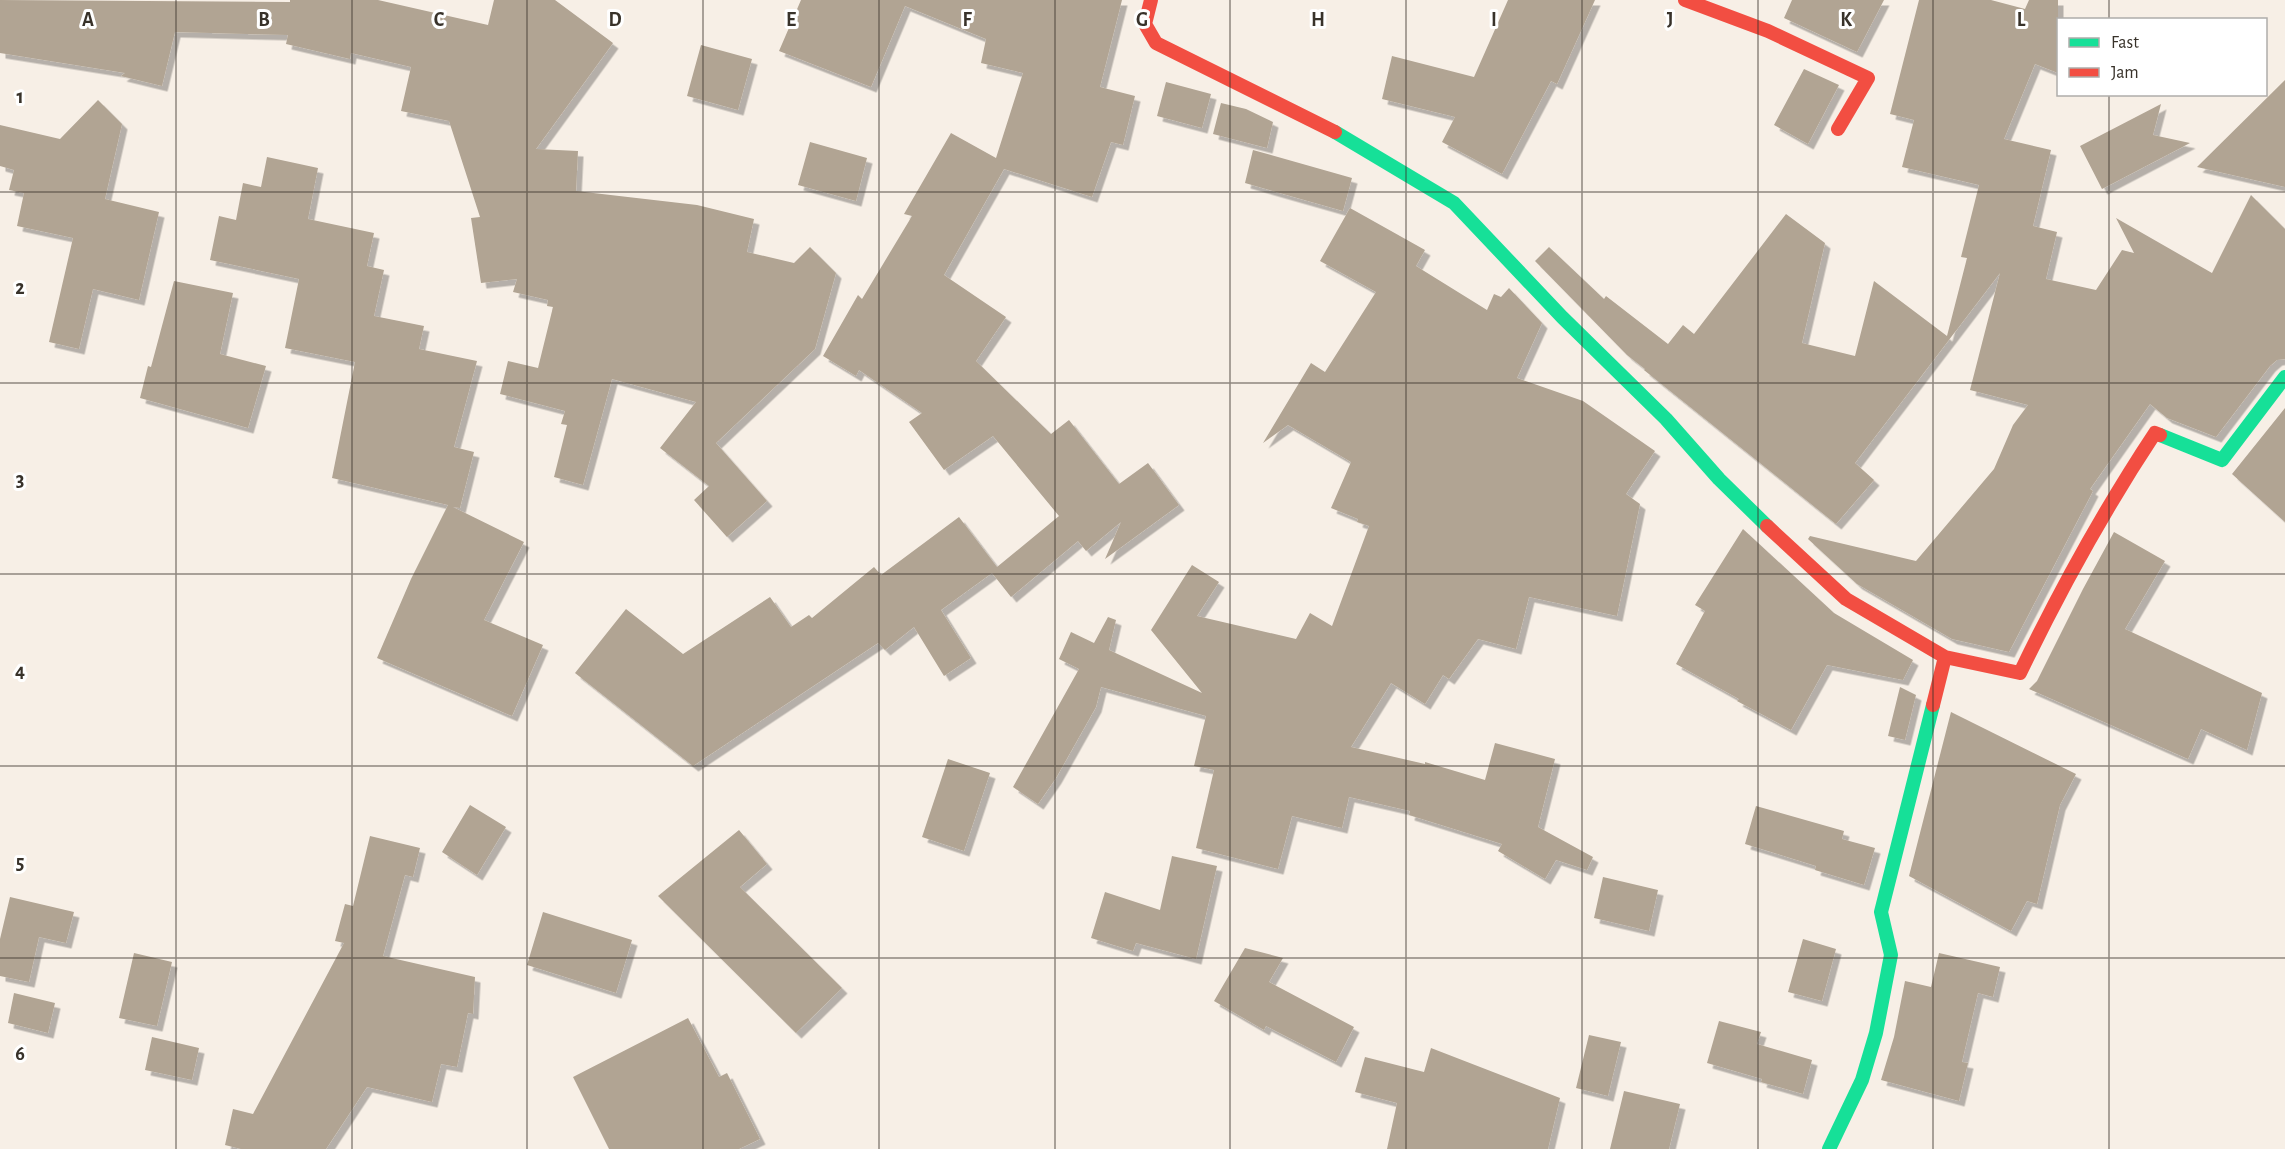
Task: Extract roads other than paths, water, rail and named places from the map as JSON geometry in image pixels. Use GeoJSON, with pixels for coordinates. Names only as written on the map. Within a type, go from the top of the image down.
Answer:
{"type":"FeatureCollection","features":[{"type":"Feature","properties":{"kind":"street"},"geometry":{"type":"LineString","coordinates":[[1151,0],[1145,24],[1156,43],[1349,139],[1454,202],[1562,317],[1666,419],[1719,479],[1781,540],[1846,599],[1945,657],[2020,673],[2062,586],[2124,477],[2155,433],[2222,460],[2285,377]]}},
{"type":"Feature","properties":{"kind":"street"},"geometry":{"type":"LineString","coordinates":[[1685,0],[1768,31],[1868,78],[1838,129]]}},
{"type":"Feature","properties":{"kind":"street"},"geometry":{"type":"LineString","coordinates":[[1828,1149],[1862,1080],[1876,1033],[1891,955],[1881,912],[1945,657]]}}]}
